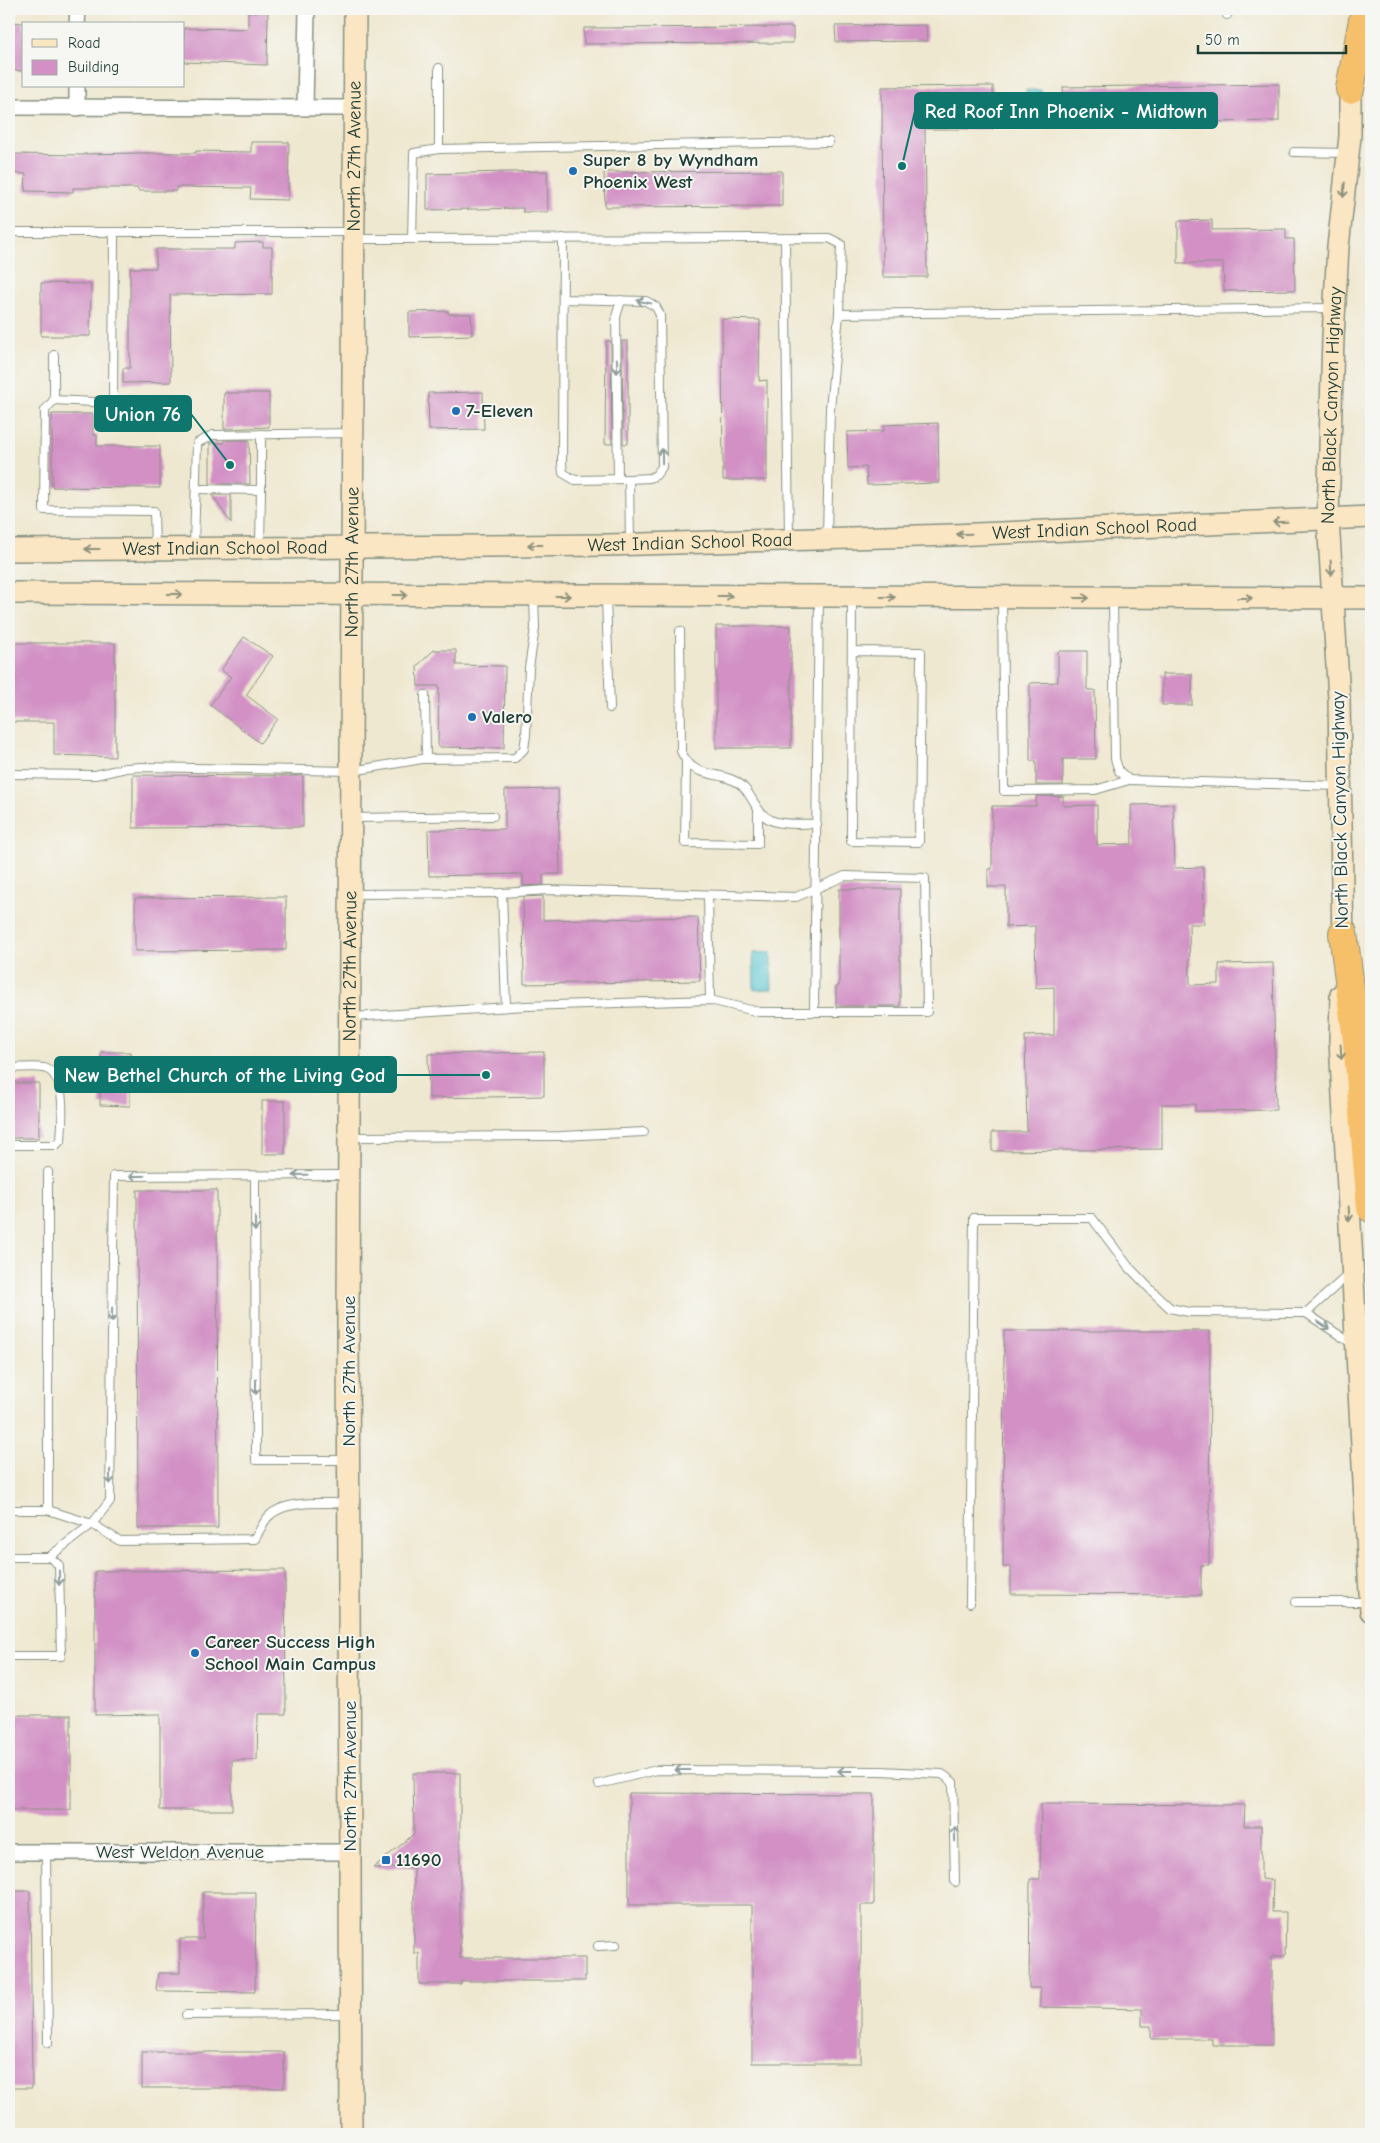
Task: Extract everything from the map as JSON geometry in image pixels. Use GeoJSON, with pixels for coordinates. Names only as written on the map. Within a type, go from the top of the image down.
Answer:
{"type":"FeatureCollection","features":[{"type":"Feature","properties":{"kind":"highway"},"geometry":{"type":"LineString","coordinates":[[1350,89],[1365,9]]}},
{"type":"Feature","properties":{"kind":"highway"},"geometry":{"type":"LineString","coordinates":[[1343,933],[1357,1040],[1371,1208]]}},
{"type":"Feature","properties":{"kind":"main road","name":"North 27th Avenue"},"geometry":{"type":"LineString","coordinates":[[351,2134],[349,1137],[355,9]]}},
{"type":"Feature","properties":{"kind":"main road","name":"North Black Canyon Highway"},"geometry":{"type":"LineString","coordinates":[[1350,9],[1348,153],[1338,247],[1328,519],[1339,699],[1343,933],[1340,1040],[1371,1611]]}},
{"type":"Feature","properties":{"kind":"main road","name":"West Indian School Road"},"geometry":{"type":"LineString","coordinates":[[9,550],[630,544],[1371,517]]}},
{"type":"Feature","properties":{"kind":"main road"},"geometry":{"type":"LineString","coordinates":[[9,593],[1371,598]]}},
{"type":"Feature","properties":{"kind":"street"},"geometry":{"type":"LineString","coordinates":[[77,22],[78,9]]}},
{"type":"Feature","properties":{"kind":"street"},"geometry":{"type":"LineString","coordinates":[[305,107],[307,9]]}},
{"type":"Feature","properties":{"kind":"street"},"geometry":{"type":"LineString","coordinates":[[77,88],[77,108]]}},
{"type":"Feature","properties":{"kind":"street"},"geometry":{"type":"LineString","coordinates":[[9,107],[355,108]]}},
{"type":"Feature","properties":{"kind":"street","name":"West Weldon Avenue"},"geometry":{"type":"LineString","coordinates":[[9,1852],[350,1852]]}},
{"type":"Feature","properties":{"kind":"lane"},"geometry":{"type":"LineString","coordinates":[[439,68],[439,149]]}},
{"type":"Feature","properties":{"kind":"lane"},"geometry":{"type":"LineString","coordinates":[[412,239],[414,153],[439,149],[829,142]]}},
{"type":"Feature","properties":{"kind":"lane"},"geometry":{"type":"LineString","coordinates":[[1294,152],[1348,153]]}},
{"type":"Feature","properties":{"kind":"lane"},"geometry":{"type":"LineString","coordinates":[[9,232],[354,235],[412,239],[829,238],[841,244],[839,314],[830,409],[827,538]]}},
{"type":"Feature","properties":{"kind":"lane"},"geometry":{"type":"LineString","coordinates":[[54,400],[113,403],[114,232]]}},
{"type":"Feature","properties":{"kind":"lane"},"geometry":{"type":"LineString","coordinates":[[563,238],[563,299],[563,472],[575,480],[650,478],[659,472],[662,467],[660,315],[652,303],[621,300],[563,299]]}},
{"type":"Feature","properties":{"kind":"lane"},"geometry":{"type":"LineString","coordinates":[[785,238],[789,539]]}},
{"type":"Feature","properties":{"kind":"lane"},"geometry":{"type":"LineString","coordinates":[[618,479],[616,317],[621,300]]}},
{"type":"Feature","properties":{"kind":"lane"},"geometry":{"type":"LineString","coordinates":[[839,314],[1335,308]]}},
{"type":"Feature","properties":{"kind":"lane"},"geometry":{"type":"LineString","coordinates":[[54,356],[54,400],[46,410],[44,510],[154,511],[155,549]]}},
{"type":"Feature","properties":{"kind":"lane"},"geometry":{"type":"LineString","coordinates":[[194,548],[197,443],[214,435],[352,433]]}},
{"type":"Feature","properties":{"kind":"lane"},"geometry":{"type":"LineString","coordinates":[[260,548],[261,434]]}},
{"type":"Feature","properties":{"kind":"lane"},"geometry":{"type":"LineString","coordinates":[[629,479],[630,544]]}},
{"type":"Feature","properties":{"kind":"lane"},"geometry":{"type":"LineString","coordinates":[[196,490],[261,490]]}},
{"type":"Feature","properties":{"kind":"lane"},"geometry":{"type":"LineString","coordinates":[[9,774],[95,776],[126,768],[141,767],[352,770],[426,759],[515,758],[524,749],[529,668],[535,628],[534,596]]}},
{"type":"Feature","properties":{"kind":"lane"},"geometry":{"type":"LineString","coordinates":[[606,596],[610,708]]}},
{"type":"Feature","properties":{"kind":"lane"},"geometry":{"type":"LineString","coordinates":[[814,1012],[819,597]]}},
{"type":"Feature","properties":{"kind":"lane"},"geometry":{"type":"LineString","coordinates":[[852,597],[851,841],[919,842],[921,652],[852,651]]}},
{"type":"Feature","properties":{"kind":"lane"},"geometry":{"type":"LineString","coordinates":[[1002,597],[1004,791],[1094,790],[1129,780],[1340,786]]}},
{"type":"Feature","properties":{"kind":"lane"},"geometry":{"type":"LineString","coordinates":[[1113,598],[1115,759],[1119,771],[1129,780]]}},
{"type":"Feature","properties":{"kind":"lane"},"geometry":{"type":"LineString","coordinates":[[680,631],[681,751],[686,763],[685,843],[758,844],[758,811],[749,792],[735,781],[698,771],[686,763]]}},
{"type":"Feature","properties":{"kind":"lane"},"geometry":{"type":"LineString","coordinates":[[425,695],[426,759]]}},
{"type":"Feature","properties":{"kind":"lane"},"geometry":{"type":"LineString","coordinates":[[758,811],[772,821],[817,824]]}},
{"type":"Feature","properties":{"kind":"lane"},"geometry":{"type":"LineString","coordinates":[[352,818],[493,816]]}},
{"type":"Feature","properties":{"kind":"lane"},"geometry":{"type":"LineString","coordinates":[[350,1017],[506,1007],[710,1000],[759,1012],[926,1012],[925,878],[845,876],[796,897],[547,890],[351,894]]}},
{"type":"Feature","properties":{"kind":"lane"},"geometry":{"type":"LineString","coordinates":[[502,892],[506,1007]]}},
{"type":"Feature","properties":{"kind":"lane"},"geometry":{"type":"LineString","coordinates":[[708,895],[710,1000]]}},
{"type":"Feature","properties":{"kind":"lane"},"geometry":{"type":"LineString","coordinates":[[9,1068],[44,1068],[50,1071],[59,1085],[63,1100],[59,1143],[9,1144]]}},
{"type":"Feature","properties":{"kind":"lane"},"geometry":{"type":"LineString","coordinates":[[149,1074],[350,1077]]}},
{"type":"Feature","properties":{"kind":"lane"},"geometry":{"type":"LineString","coordinates":[[349,1137],[580,1136],[644,1132]]}},
{"type":"Feature","properties":{"kind":"lane"},"geometry":{"type":"LineString","coordinates":[[48,1172],[48,1510]]}},
{"type":"Feature","properties":{"kind":"lane"},"geometry":{"type":"LineString","coordinates":[[9,1557],[49,1557],[92,1524],[110,1501],[114,1176],[349,1174]]}},
{"type":"Feature","properties":{"kind":"lane"},"geometry":{"type":"LineString","coordinates":[[255,1176],[256,1460],[349,1460]]}},
{"type":"Feature","properties":{"kind":"lane"},"geometry":{"type":"LineString","coordinates":[[970,1603],[974,1218],[1092,1218],[1128,1266],[1170,1308],[1189,1312],[1306,1314],[1356,1346]]}},
{"type":"Feature","properties":{"kind":"lane"},"geometry":{"type":"LineString","coordinates":[[1306,1314],[1352,1271]]}},
{"type":"Feature","properties":{"kind":"lane"},"geometry":{"type":"LineString","coordinates":[[9,1510],[48,1510],[92,1524],[120,1541],[255,1539],[268,1516],[277,1508],[290,1505],[350,1503]]}},
{"type":"Feature","properties":{"kind":"lane"},"geometry":{"type":"LineString","coordinates":[[9,1656],[61,1656],[59,1565],[49,1557]]}},
{"type":"Feature","properties":{"kind":"lane"},"geometry":{"type":"LineString","coordinates":[[1296,1602],[1371,1602]]}},
{"type":"Feature","properties":{"kind":"lane"},"geometry":{"type":"LineString","coordinates":[[599,1784],[657,1770],[880,1771],[942,1774],[953,1782],[956,1882]]}},
{"type":"Feature","properties":{"kind":"lane"},"geometry":{"type":"LineString","coordinates":[[46,1852],[48,2044]]}},
{"type":"Feature","properties":{"kind":"lane"},"geometry":{"type":"LineString","coordinates":[[598,1946],[616,1945]]}},
{"type":"Feature","properties":{"kind":"lane"},"geometry":{"type":"LineString","coordinates":[[186,2016],[350,2014]]}},
{"type":"Feature","properties":{"kind":"water"},"geometry":{"type":"Polygon","coordinates":[[[1026,90],[1041,90],[1042,118],[1027,118],[1026,90]]]}},
{"type":"Feature","properties":{"kind":"water"},"geometry":{"type":"Polygon","coordinates":[[[771,952],[772,989],[754,990],[753,953],[771,952]]]}},
{"type":"Feature","properties":{"kind":"building"},"geometry":{"type":"Polygon","coordinates":[[[248,12],[268,12],[267,65],[185,62],[185,28],[248,29],[248,12]]]}},
{"type":"Feature","properties":{"kind":"building"},"geometry":{"type":"Polygon","coordinates":[[[9,22],[22,23],[22,71],[9,70],[9,22]]]}},
{"type":"Feature","properties":{"kind":"building"},"geometry":{"type":"Polygon","coordinates":[[[926,25],[927,41],[836,42],[835,26],[926,25]]]}},
{"type":"Feature","properties":{"kind":"building"},"geometry":{"type":"Polygon","coordinates":[[[793,27],[793,43],[584,44],[584,28],[793,27]]]}},
{"type":"Feature","properties":{"kind":"building"},"geometry":{"type":"Polygon","coordinates":[[[1279,84],[1279,121],[1063,124],[1063,87],[1279,84]]]}},
{"type":"Feature","properties":{"kind":"building"},"geometry":{"type":"Polygon","coordinates":[[[993,86],[993,129],[925,129],[927,277],[883,277],[882,87],[993,86]]]}},
{"type":"Feature","properties":{"kind":"building"},"geometry":{"type":"Polygon","coordinates":[[[251,142],[289,142],[288,200],[250,199],[251,188],[176,187],[176,191],[138,191],[138,188],[73,188],[73,192],[25,191],[26,174],[9,173],[9,154],[84,155],[196,153],[196,151],[251,152],[251,142]]]}},
{"type":"Feature","properties":{"kind":"building"},"geometry":{"type":"Polygon","coordinates":[[[547,171],[548,212],[523,212],[523,208],[427,210],[427,174],[547,171]]]}},
{"type":"Feature","properties":{"kind":"building"},"geometry":{"type":"Polygon","coordinates":[[[782,171],[782,206],[605,207],[604,172],[782,171]]]}},
{"type":"Feature","properties":{"kind":"building"},"geometry":{"type":"Polygon","coordinates":[[[1212,220],[1212,230],[1286,229],[1286,239],[1294,239],[1295,290],[1224,291],[1223,263],[1178,263],[1178,221],[1212,220]]]}},
{"type":"Feature","properties":{"kind":"building"},"geometry":{"type":"Polygon","coordinates":[[[263,242],[263,247],[272,247],[272,294],[170,295],[171,382],[123,383],[123,368],[130,368],[130,268],[156,268],[156,249],[235,249],[235,243],[263,242]]]}},
{"type":"Feature","properties":{"kind":"building"},"geometry":{"type":"Polygon","coordinates":[[[41,283],[91,284],[90,336],[41,336],[41,283]]]}},
{"type":"Feature","properties":{"kind":"building"},"geometry":{"type":"Polygon","coordinates":[[[448,311],[448,314],[471,314],[472,335],[409,337],[409,312],[448,311]]]}},
{"type":"Feature","properties":{"kind":"building"},"geometry":{"type":"Polygon","coordinates":[[[722,319],[760,320],[759,381],[767,380],[767,480],[723,480],[722,319]]]}},
{"type":"Feature","properties":{"kind":"building"},"geometry":{"type":"Polygon","coordinates":[[[606,341],[611,341],[612,444],[605,444],[606,341]]]}},
{"type":"Feature","properties":{"kind":"building"},"geometry":{"type":"Polygon","coordinates":[[[622,341],[628,341],[628,444],[623,444],[622,341]]]}},
{"type":"Feature","properties":{"kind":"building","name":"7-Eleven"},"geometry":{"type":"Polygon","coordinates":[[[483,392],[484,429],[429,430],[428,393],[483,392]]]}},
{"type":"Feature","properties":{"kind":"building"},"geometry":{"type":"Polygon","coordinates":[[[224,393],[269,393],[269,427],[224,429],[224,393]]]}},
{"type":"Feature","properties":{"kind":"building"},"geometry":{"type":"Polygon","coordinates":[[[52,414],[93,414],[93,435],[97,435],[97,446],[160,446],[160,488],[52,487],[52,414]]]}},
{"type":"Feature","properties":{"kind":"building"},"geometry":{"type":"Polygon","coordinates":[[[938,423],[939,483],[867,485],[866,467],[848,468],[847,432],[884,431],[884,425],[938,423]]]}},
{"type":"Feature","properties":{"kind":"building"},"geometry":{"type":"Polygon","coordinates":[[[224,440],[249,440],[250,484],[210,484],[210,443],[224,443],[224,440]]]}},
{"type":"Feature","properties":{"kind":"building"},"geometry":{"type":"Polygon","coordinates":[[[212,495],[231,495],[231,523],[212,495]]]}},
{"type":"Feature","properties":{"kind":"building"},"geometry":{"type":"Polygon","coordinates":[[[716,626],[791,626],[791,748],[716,748],[716,626]]]}},
{"type":"Feature","properties":{"kind":"building"},"geometry":{"type":"Polygon","coordinates":[[[244,637],[273,656],[246,695],[278,719],[260,743],[210,705],[231,677],[221,670],[244,637]]]}},
{"type":"Feature","properties":{"kind":"building"},"geometry":{"type":"Polygon","coordinates":[[[9,643],[115,643],[115,757],[54,755],[54,722],[9,722],[9,643]]]}},
{"type":"Feature","properties":{"kind":"building","name":"Valero"},"geometry":{"type":"Polygon","coordinates":[[[434,650],[456,650],[456,665],[505,666],[504,748],[438,747],[439,686],[418,686],[417,666],[434,650]]]}},
{"type":"Feature","properties":{"kind":"building"},"geometry":{"type":"Polygon","coordinates":[[[1058,651],[1087,651],[1087,690],[1095,690],[1096,759],[1063,759],[1063,785],[1036,785],[1036,761],[1030,761],[1030,683],[1058,682],[1058,651]]]}},
{"type":"Feature","properties":{"kind":"building"},"geometry":{"type":"Polygon","coordinates":[[[1162,674],[1192,674],[1192,705],[1162,705],[1162,674]]]}},
{"type":"Feature","properties":{"kind":"building"},"geometry":{"type":"Polygon","coordinates":[[[133,775],[303,776],[303,827],[133,828],[133,775]]]}},
{"type":"Feature","properties":{"kind":"building"},"geometry":{"type":"Polygon","coordinates":[[[558,789],[560,874],[543,874],[543,885],[523,886],[523,874],[429,876],[428,830],[505,829],[505,790],[558,789]]]}},
{"type":"Feature","properties":{"kind":"building"},"geometry":{"type":"Polygon","coordinates":[[[1036,796],[1063,796],[1063,806],[1097,805],[1097,845],[1132,844],[1131,805],[1173,804],[1175,868],[1203,867],[1204,924],[1189,924],[1190,985],[1219,984],[1219,964],[1273,963],[1276,1110],[1195,1111],[1195,1104],[1162,1104],[1162,1149],[992,1151],[992,1132],[1027,1132],[1025,1036],[1054,1035],[1054,987],[1036,988],[1035,926],[1006,927],[1006,887],[988,887],[988,869],[992,869],[992,806],[1036,806],[1036,796]]]}},
{"type":"Feature","properties":{"kind":"building"},"geometry":{"type":"Polygon","coordinates":[[[839,889],[900,889],[900,1006],[836,1006],[836,986],[839,986],[839,889]]]}},
{"type":"Feature","properties":{"kind":"building"},"geometry":{"type":"Polygon","coordinates":[[[543,896],[543,920],[698,917],[700,981],[524,984],[523,897],[543,896]]]}},
{"type":"Feature","properties":{"kind":"building"},"geometry":{"type":"Polygon","coordinates":[[[286,897],[286,950],[135,951],[135,898],[286,897]]]}},
{"type":"Feature","properties":{"kind":"building"},"geometry":{"type":"Polygon","coordinates":[[[101,1052],[131,1052],[130,1106],[100,1105],[101,1052]]]}},
{"type":"Feature","properties":{"kind":"building"},"geometry":{"type":"Polygon","coordinates":[[[544,1052],[544,1096],[429,1098],[428,1054],[544,1052]]]}},
{"type":"Feature","properties":{"kind":"building"},"geometry":{"type":"Polygon","coordinates":[[[9,1083],[39,1083],[39,1138],[9,1138],[9,1083]]]}},
{"type":"Feature","properties":{"kind":"building"},"geometry":{"type":"Polygon","coordinates":[[[262,1101],[285,1101],[285,1154],[262,1154],[262,1101]]]}},
{"type":"Feature","properties":{"kind":"building"},"geometry":{"type":"Polygon","coordinates":[[[137,1190],[217,1190],[218,1528],[138,1528],[137,1190]]]}},
{"type":"Feature","properties":{"kind":"building"},"geometry":{"type":"Polygon","coordinates":[[[1004,1331],[1210,1331],[1209,1565],[1201,1565],[1201,1595],[1011,1594],[1011,1567],[1003,1567],[1004,1331]]]}},
{"type":"Feature","properties":{"kind":"building"},"geometry":{"type":"Polygon","coordinates":[[[285,1570],[286,1714],[258,1714],[257,1760],[232,1760],[232,1810],[160,1810],[160,1714],[95,1715],[95,1571],[285,1570]]]}},
{"type":"Feature","properties":{"kind":"building"},"geometry":{"type":"Polygon","coordinates":[[[9,1715],[71,1715],[71,1810],[9,1810],[9,1715]]]}},
{"type":"Feature","properties":{"kind":"building"},"geometry":{"type":"Polygon","coordinates":[[[413,1773],[460,1773],[460,1958],[585,1958],[585,1981],[461,1981],[461,1984],[419,1984],[419,1953],[414,1953],[414,1868],[373,1868],[414,1834],[413,1773]]]}},
{"type":"Feature","properties":{"kind":"building"},"geometry":{"type":"Polygon","coordinates":[[[629,1793],[874,1794],[874,1905],[861,1905],[861,2063],[752,2063],[752,1905],[629,1905],[629,1793]]]}},
{"type":"Feature","properties":{"kind":"building"},"geometry":{"type":"Polygon","coordinates":[[[1041,1804],[1245,1805],[1244,1826],[1261,1826],[1261,1879],[1273,1880],[1272,1912],[1286,1912],[1285,1956],[1272,1956],[1272,2045],[1212,2045],[1212,2039],[1151,2039],[1151,2026],[1142,2026],[1142,2009],[1040,2007],[1040,1988],[1029,1988],[1030,1879],[1040,1879],[1041,1804]]]}},
{"type":"Feature","properties":{"kind":"building"},"geometry":{"type":"Polygon","coordinates":[[[9,1891],[30,1891],[32,2088],[9,2088],[9,1891]]]}},
{"type":"Feature","properties":{"kind":"building"},"geometry":{"type":"Polygon","coordinates":[[[203,1892],[256,1892],[255,1992],[158,1991],[156,1989],[158,1973],[180,1973],[180,1939],[203,1939],[203,1892]]]}},
{"type":"Feature","properties":{"kind":"building"},"geometry":{"type":"Polygon","coordinates":[[[142,2052],[284,2052],[284,2088],[142,2088],[142,2052]]]}},
{"type":"Feature","properties":{"kind":"place","name":"Red Roof Inn Phoenix - Midtown"},"geometry":{"type":"Point","coordinates":[902,166]}},
{"type":"Feature","properties":{"kind":"place","name":"Super 8 by Wyndham Phoenix West"},"geometry":{"type":"Point","coordinates":[573,171]}},
{"type":"Feature","properties":{"kind":"place","name":"7-Eleven"},"geometry":{"type":"Point","coordinates":[456,411]}},
{"type":"Feature","properties":{"kind":"place","name":"Union 76"},"geometry":{"type":"Point","coordinates":[230,465]}},
{"type":"Feature","properties":{"kind":"place","name":"Valero"},"geometry":{"type":"Point","coordinates":[472,717]}},
{"type":"Feature","properties":{"kind":"place","name":"New Bethel Church of the Living God"},"geometry":{"type":"Point","coordinates":[486,1075]}},
{"type":"Feature","properties":{"kind":"place","name":"Career Success High School Main Campus"},"geometry":{"type":"Point","coordinates":[195,1653]}},
{"type":"Feature","properties":{"kind":"place","name":"11690"},"geometry":{"type":"Point","coordinates":[386,1860]}}]}
